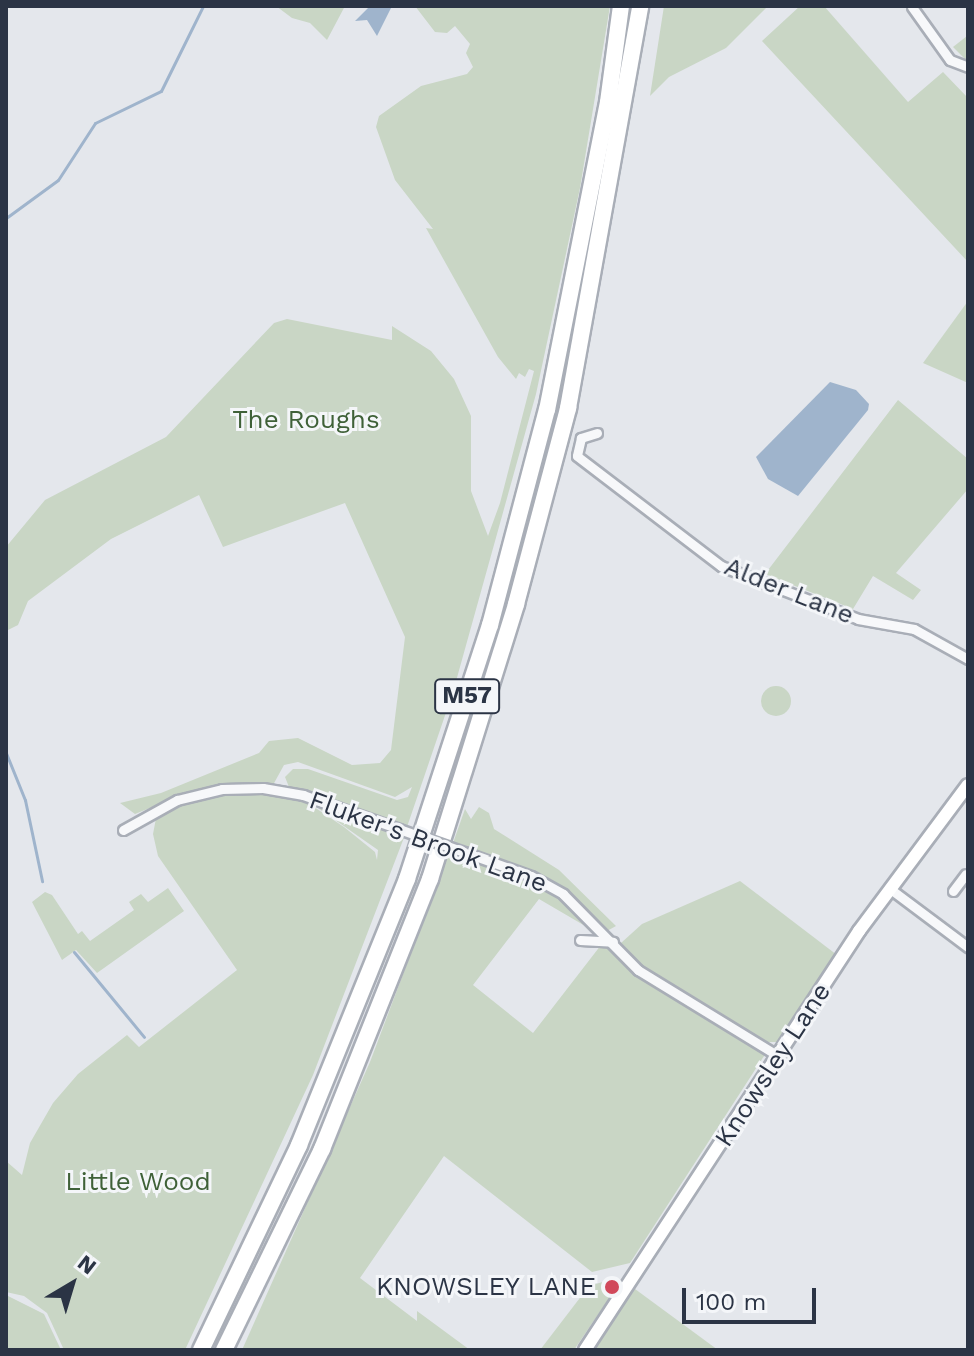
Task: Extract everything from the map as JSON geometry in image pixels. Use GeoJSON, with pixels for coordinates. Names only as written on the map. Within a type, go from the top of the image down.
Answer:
{"type":"FeatureCollection","features":[{"type":"Feature","properties":{"kind":"highway","name":"M57"},"geometry":{"type":"LineString","coordinates":[[201,1350],[299,1145],[407,879],[490,625],[547,410],[608,102],[621,6]]}},
{"type":"Feature","properties":{"kind":"highway","name":"M57"},"geometry":{"type":"LineString","coordinates":[[224,1350],[322,1149],[430,879],[512,619],[568,408],[640,6]]}},
{"type":"Feature","properties":{"kind":"main road","name":"Knowsley Lane"},"geometry":{"type":"LineString","coordinates":[[585,1350],[889,888],[968,785]]}},
{"type":"Feature","properties":{"kind":"street"},"geometry":{"type":"LineString","coordinates":[[912,7],[950,60],[968,67]]}},
{"type":"Feature","properties":{"kind":"street","name":"Alder Lane"},"geometry":{"type":"LineString","coordinates":[[597,433],[581,438],[577,456],[721,566],[858,619],[914,629],[968,659]]}},
{"type":"Feature","properties":{"kind":"street","name":"Fluker's Brook Lane"},"geometry":{"type":"LineString","coordinates":[[123,830],[177,800],[222,789],[263,788],[303,795],[464,852],[563,894],[638,970],[780,1057]]}},
{"type":"Feature","properties":{"kind":"street"},"geometry":{"type":"LineString","coordinates":[[953,891],[964,881]]}},
{"type":"Feature","properties":{"kind":"street"},"geometry":{"type":"LineString","coordinates":[[889,888],[968,947]]}},
{"type":"Feature","properties":{"kind":"street"},"geometry":{"type":"LineString","coordinates":[[580,940],[613,942]]}},
{"type":"Feature","properties":{"kind":"green space"},"geometry":{"type":"Polygon","coordinates":[[[276,6],[345,6],[327,40],[310,23],[292,18],[276,6]]]}},
{"type":"Feature","properties":{"kind":"green space","name":"The Roughs"},"geometry":{"type":"Polygon","coordinates":[[[415,6],[610,6],[580,188],[536,394],[453,692],[407,827],[289,787],[285,777],[293,769],[308,769],[397,800],[408,797],[412,787],[395,797],[298,762],[284,765],[273,785],[177,797],[135,814],[120,803],[161,793],[259,753],[269,741],[298,738],[352,765],[380,763],[391,750],[405,637],[345,503],[223,547],[199,495],[111,539],[28,601],[18,625],[6,631],[6,547],[45,500],[166,437],[274,323],[287,319],[392,340],[392,326],[431,351],[454,379],[471,416],[471,491],[488,536],[500,503],[534,371],[529,369],[525,377],[519,373],[516,379],[498,357],[426,228],[433,229],[395,180],[376,127],[379,116],[421,86],[467,74],[473,67],[466,53],[470,44],[455,26],[447,33],[435,32],[415,6]]]}},
{"type":"Feature","properties":{"kind":"green space"},"geometry":{"type":"Polygon","coordinates":[[[664,6],[768,6],[726,48],[669,77],[650,96],[664,6]]]}},
{"type":"Feature","properties":{"kind":"green space"},"geometry":{"type":"Polygon","coordinates":[[[800,6],[824,6],[908,102],[943,72],[968,98],[968,262],[762,41],[800,6]]]}},
{"type":"Feature","properties":{"kind":"green space"},"geometry":{"type":"Polygon","coordinates":[[[967,36],[968,39],[968,62],[953,47],[967,36]]]}},
{"type":"Feature","properties":{"kind":"green space"},"geometry":{"type":"Polygon","coordinates":[[[968,301],[968,383],[923,363],[968,301]]]}},
{"type":"Feature","properties":{"kind":"green space"},"geometry":{"type":"Polygon","coordinates":[[[898,400],[968,459],[968,489],[896,573],[921,590],[913,600],[873,576],[853,609],[765,574],[898,400]]]}},
{"type":"Feature","properties":{"kind":"green space"},"geometry":{"type":"Polygon","coordinates":[[[776,686],[787,690],[791,701],[787,712],[776,716],[765,712],[761,701],[765,690],[776,686]]]}},
{"type":"Feature","properties":{"kind":"green space","name":"Little Wood"},"geometry":{"type":"Polygon","coordinates":[[[265,792],[299,797],[375,852],[377,860],[378,850],[308,801],[405,835],[313,1075],[185,1350],[64,1350],[47,1313],[24,1296],[6,1292],[6,1161],[22,1175],[30,1143],[53,1103],[78,1074],[127,1035],[139,1047],[237,970],[158,856],[153,834],[157,813],[174,805],[215,794],[265,792]]]}},
{"type":"Feature","properties":{"kind":"green space"},"geometry":{"type":"Polygon","coordinates":[[[479,807],[489,813],[494,829],[559,870],[616,926],[607,931],[567,893],[534,873],[453,843],[465,809],[471,819],[479,807]]]}},
{"type":"Feature","properties":{"kind":"green space"},"geometry":{"type":"Polygon","coordinates":[[[449,852],[531,880],[567,900],[604,937],[539,899],[473,985],[533,1033],[601,945],[615,951],[635,974],[766,1053],[630,1263],[592,1272],[444,1156],[360,1278],[417,1321],[417,1311],[470,1350],[242,1350],[370,1062],[449,852]]]}},
{"type":"Feature","properties":{"kind":"green space"},"geometry":{"type":"Polygon","coordinates":[[[740,881],[837,955],[785,1042],[767,1042],[646,969],[621,943],[642,924],[740,881]]]}},
{"type":"Feature","properties":{"kind":"green space"},"geometry":{"type":"Polygon","coordinates":[[[168,888],[184,911],[97,973],[76,950],[62,960],[32,902],[45,892],[52,895],[78,934],[82,931],[90,941],[134,910],[129,902],[141,894],[148,902],[168,888]]]}},
{"type":"Feature","properties":{"kind":"green space"},"geometry":{"type":"Polygon","coordinates":[[[606,1281],[612,1294],[574,1350],[540,1350],[589,1286],[606,1281]]]}},
{"type":"Feature","properties":{"kind":"green space"},"geometry":{"type":"Polygon","coordinates":[[[635,1289],[718,1350],[592,1350],[635,1289]]]}},
{"type":"Feature","properties":{"kind":"green space"},"geometry":{"type":"Polygon","coordinates":[[[6,1295],[44,1314],[61,1350],[6,1350],[6,1295]]]}},
{"type":"Feature","properties":{"kind":"water"},"geometry":{"type":"Polygon","coordinates":[[[370,6],[392,6],[377,36],[367,20],[355,21],[370,6]]]}},
{"type":"Feature","properties":{"kind":"water"},"geometry":{"type":"Polygon","coordinates":[[[830,382],[856,390],[869,404],[868,410],[798,496],[768,479],[756,457],[830,382]]]}},
{"type":"Feature","properties":{"kind":"waterway"},"geometry":{"type":"LineString","coordinates":[[6,218],[58,180],[95,123],[161,91],[203,6]]}},
{"type":"Feature","properties":{"kind":"waterway"},"geometry":{"type":"LineString","coordinates":[[6,753],[25,800],[42,881]]}},
{"type":"Feature","properties":{"kind":"waterway"},"geometry":{"type":"LineString","coordinates":[[74,952],[144,1037]]}},
{"type":"Feature","properties":{"kind":"place","name":"KNOWSLEY LANE"},"geometry":{"type":"Point","coordinates":[612,1287]}}]}
